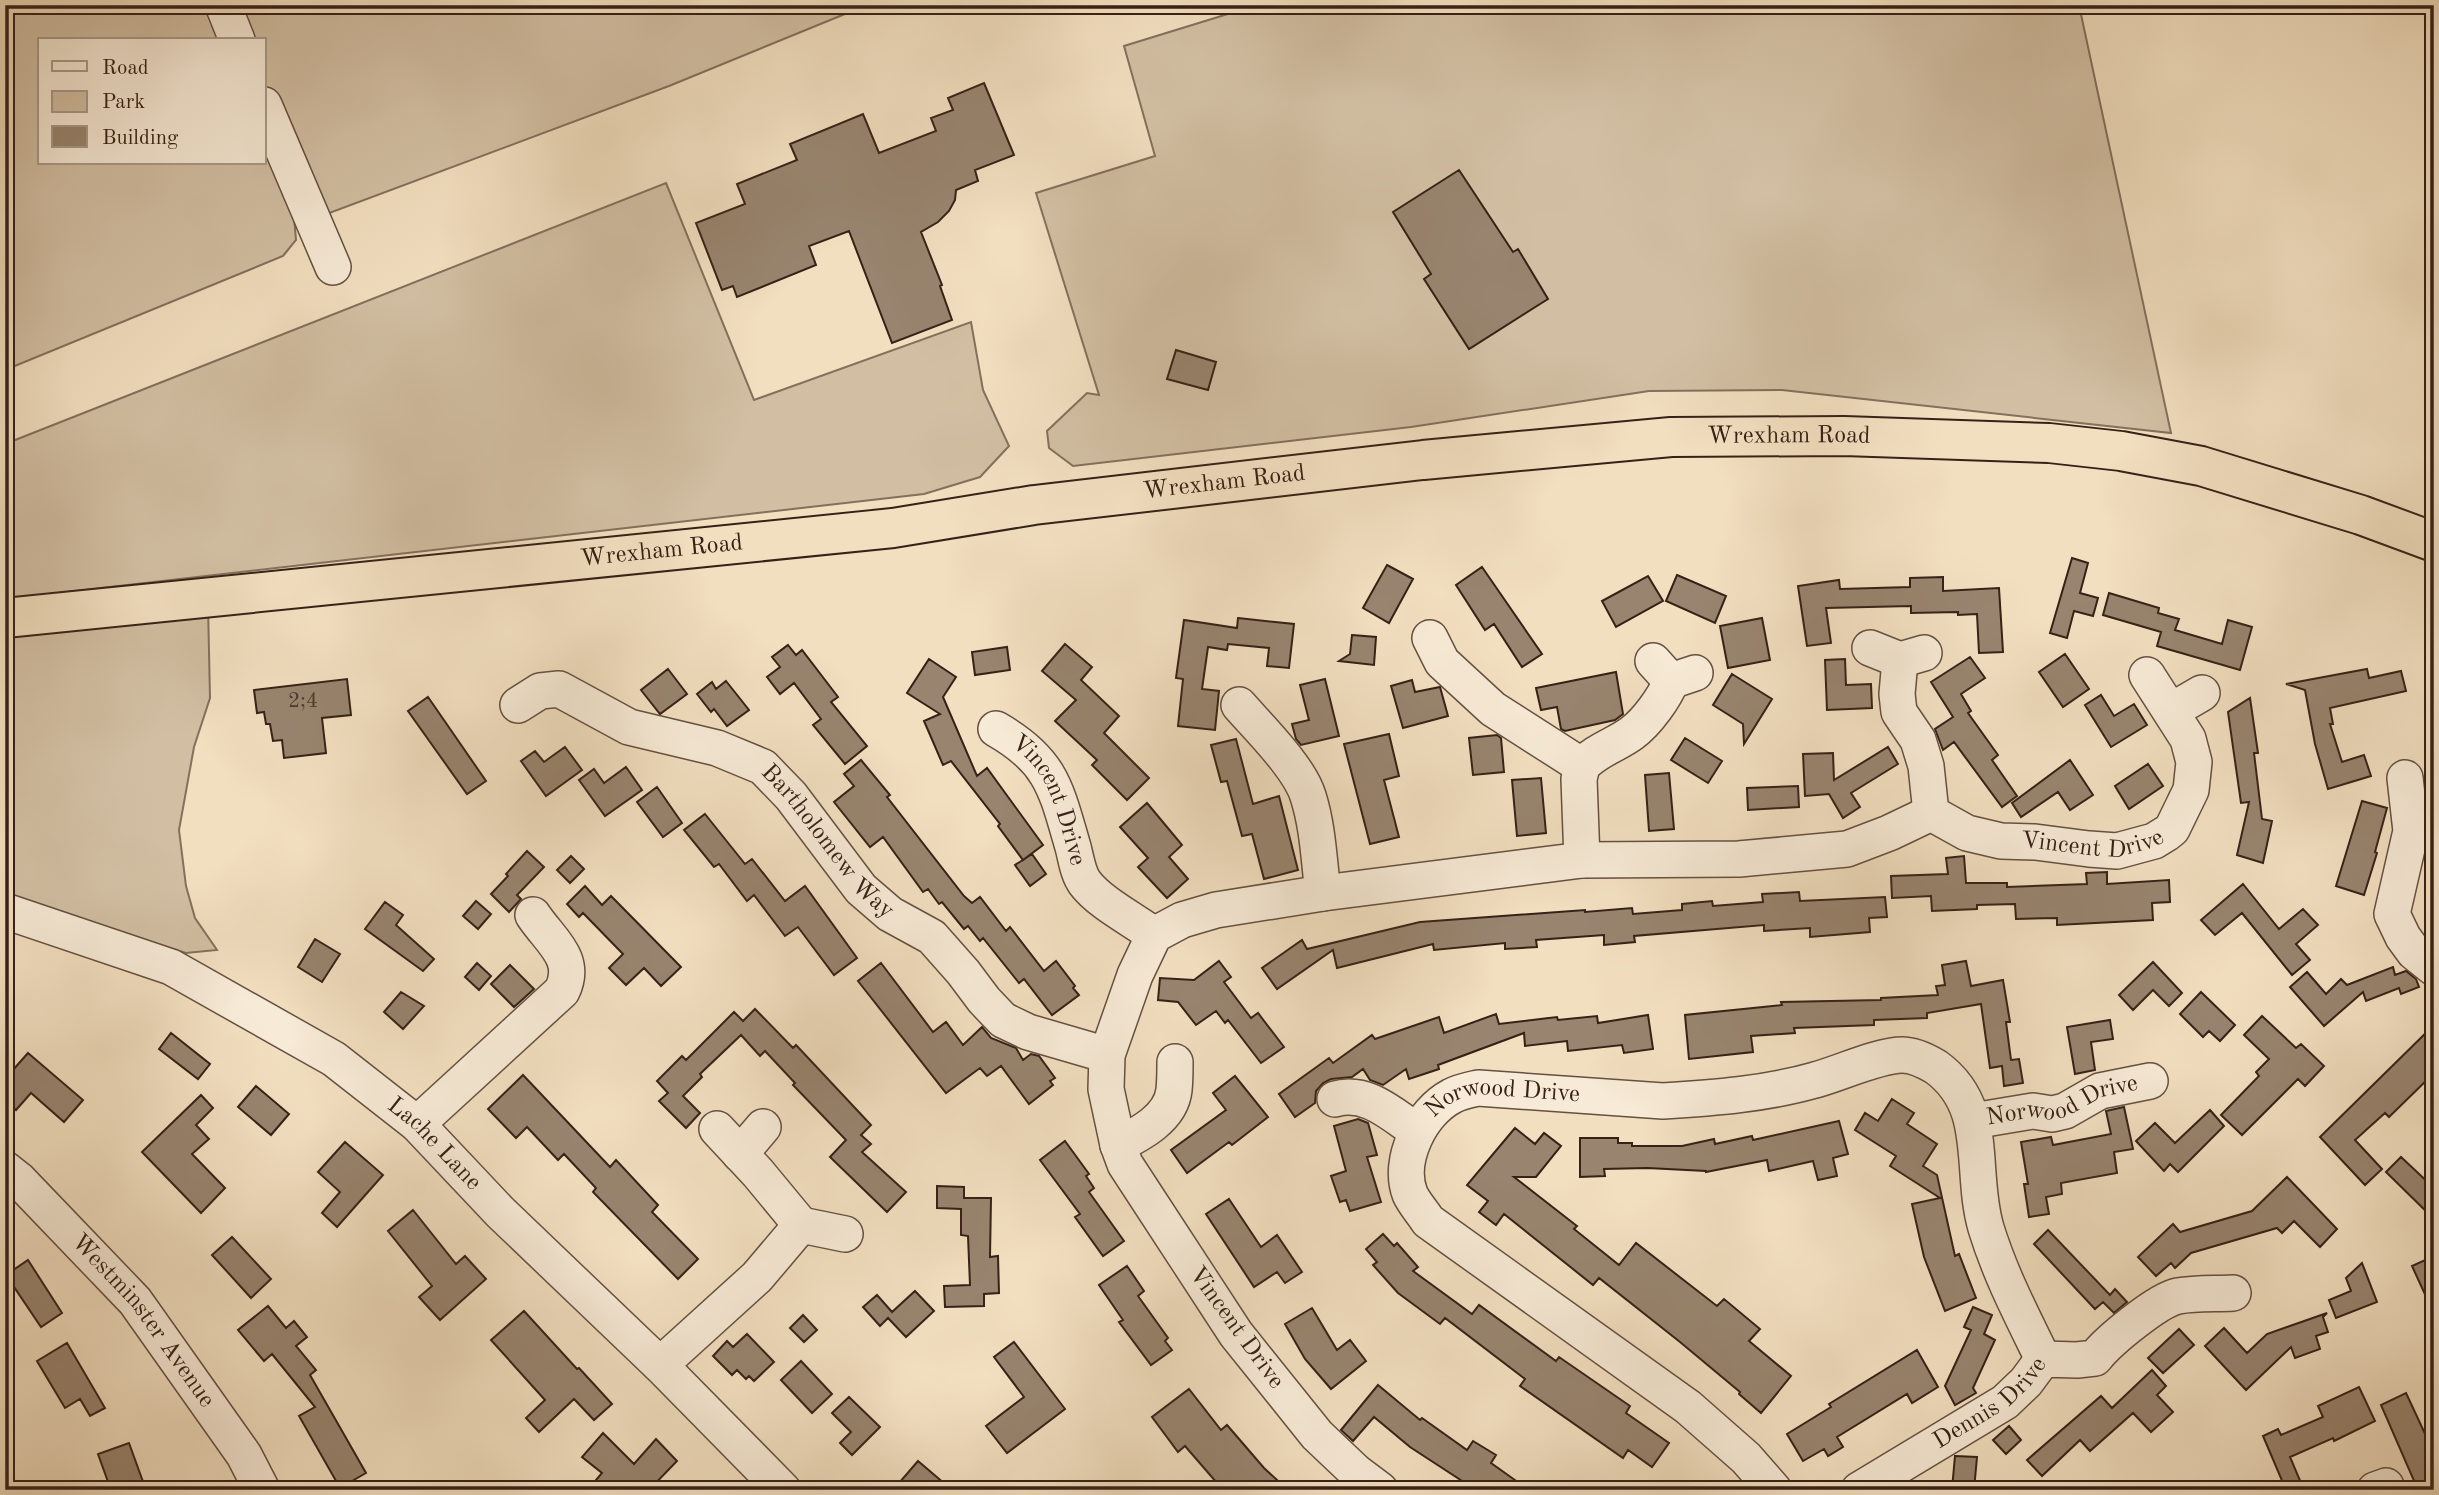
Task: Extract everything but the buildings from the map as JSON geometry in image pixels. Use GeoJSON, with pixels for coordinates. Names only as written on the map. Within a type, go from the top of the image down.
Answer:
{"type":"FeatureCollection","features":[{"type":"Feature","properties":{"kind":"highway","name":"Wrexham Road"},"geometry":{"type":"LineString","coordinates":[[5,618],[892,528],[1034,505],[1423,460],[1671,437],[1858,436],[2049,443],[2121,451],[2201,467],[2361,515],[2434,542]]}},
{"type":"Feature","properties":{"kind":"street"},"geometry":{"type":"LineString","coordinates":[[223,5],[236,38]]}},
{"type":"Feature","properties":{"kind":"street"},"geometry":{"type":"LineString","coordinates":[[266,110],[333,267]]}},
{"type":"Feature","properties":{"kind":"street"},"geometry":{"type":"LineString","coordinates":[[1423,634],[1442,662],[1493,709],[1582,765]]}},
{"type":"Feature","properties":{"kind":"street"},"geometry":{"type":"LineString","coordinates":[[1154,935],[1182,919],[1216,910],[1323,893],[1582,860],[1739,859],[1847,849],[1931,813],[1926,766],[1918,740],[1899,712],[1898,654]]}},
{"type":"Feature","properties":{"kind":"street"},"geometry":{"type":"LineString","coordinates":[[1582,860],[1578,779],[1582,765],[1591,755],[1634,732],[1665,695],[1673,672]]}},
{"type":"Feature","properties":{"kind":"street","name":"Vincent Drive"},"geometry":{"type":"LineString","coordinates":[[1931,813],[1967,833],[2001,841],[2118,851],[2154,841],[2172,830],[2191,790],[2194,762],[2188,739],[2147,675]]}},
{"type":"Feature","properties":{"kind":"street","name":"Bartholomew Way"},"geometry":{"type":"LineString","coordinates":[[512,710],[540,691],[559,689],[629,727],[717,748],[763,766],[791,796],[861,889],[890,914],[932,937],[1003,1020],[1028,1032],[1107,1055]]}},
{"type":"Feature","properties":{"kind":"street"},"geometry":{"type":"LineString","coordinates":[[2171,711],[2202,692]]}},
{"type":"Feature","properties":{"kind":"street"},"geometry":{"type":"LineString","coordinates":[[1239,705],[1289,764],[1308,793],[1323,893]]}},
{"type":"Feature","properties":{"kind":"street","name":"Vincent Drive"},"geometry":{"type":"LineString","coordinates":[[992,727],[1020,742],[1049,774],[1083,881],[1154,935],[1135,975],[1107,1055],[1106,1089],[1118,1145],[1125,1164],[1236,1334],[1317,1435],[1356,1472],[1380,1490]]}},
{"type":"Feature","properties":{"kind":"street"},"geometry":{"type":"LineString","coordinates":[[2415,792],[2412,831],[2392,914],[2414,952],[2434,968]]}},
{"type":"Feature","properties":{"kind":"street","name":"Lache Lane"},"geometry":{"type":"LineString","coordinates":[[5,911],[172,967],[334,1059],[417,1124],[500,1212],[660,1365],[783,1490]]}},
{"type":"Feature","properties":{"kind":"street"},"geometry":{"type":"LineString","coordinates":[[417,1124],[562,991],[568,979],[567,959],[533,915]]}},
{"type":"Feature","properties":{"kind":"street","name":"Norwood Drive"},"geometry":{"type":"LineString","coordinates":[[1774,1490],[1746,1458],[1688,1407],[1428,1221],[1410,1193],[1407,1162],[1417,1131],[1435,1107],[1453,1095],[1478,1088],[1663,1101],[1684,1100],[1763,1091],[1814,1080],[1902,1055],[1926,1060],[1964,1095],[1973,1121],[1977,1183],[1985,1226],[2001,1275],[2043,1359]]}},
{"type":"Feature","properties":{"kind":"street"},"geometry":{"type":"LineString","coordinates":[[1118,1145],[1139,1134],[1167,1110],[1174,1092],[1175,1062]]}},
{"type":"Feature","properties":{"kind":"street","name":"Norwood Drive"},"geometry":{"type":"LineString","coordinates":[[1973,1121],[2033,1111],[2052,1114],[2065,1111],[2100,1091],[2156,1076]]}},
{"type":"Feature","properties":{"kind":"street"},"geometry":{"type":"LineString","coordinates":[[1335,1099],[1350,1095],[1367,1099],[1417,1131]]}},
{"type":"Feature","properties":{"kind":"street"},"geometry":{"type":"LineString","coordinates":[[762,1127],[729,1141],[801,1225],[845,1234]]}},
{"type":"Feature","properties":{"kind":"street","name":"Westminster Avenue"},"geometry":{"type":"LineString","coordinates":[[5,1169],[19,1180],[135,1301],[244,1455],[262,1490]]}},
{"type":"Feature","properties":{"kind":"street"},"geometry":{"type":"LineString","coordinates":[[660,1365],[757,1277],[801,1225]]}},
{"type":"Feature","properties":{"kind":"street","name":"Dennis Drive"},"geometry":{"type":"LineString","coordinates":[[1859,1490],[1900,1480],[1922,1450],[2005,1402],[2026,1382],[2043,1359],[2095,1358],[2106,1345],[2161,1303],[2176,1296],[2240,1292]]}},
{"type":"Feature","properties":{"kind":"green space"},"geometry":{"type":"Polygon","coordinates":[[[5,5],[211,5],[225,38],[38,38],[38,164],[266,164],[266,140],[293,205],[296,240],[283,256],[5,370],[5,5]]]}},
{"type":"Feature","properties":{"kind":"green space"},"geometry":{"type":"Polygon","coordinates":[[[230,5],[867,5],[669,86],[324,215],[266,86],[266,38],[245,38],[230,5]]]}},
{"type":"Feature","properties":{"kind":"green space"},"geometry":{"type":"Polygon","coordinates":[[[1257,5],[2079,5],[2171,433],[1782,390],[1649,391],[1411,427],[1073,466],[1049,448],[1047,431],[1087,393],[1099,395],[1036,193],[1155,156],[1124,46],[1257,5]]]}},
{"type":"Feature","properties":{"kind":"green space"},"geometry":{"type":"Polygon","coordinates":[[[666,183],[754,400],[971,322],[983,390],[1009,446],[980,477],[924,494],[5,599],[5,444],[666,183]]]}},
{"type":"Feature","properties":{"kind":"green space"},"geometry":{"type":"Polygon","coordinates":[[[208,605],[210,698],[194,747],[179,830],[186,886],[195,918],[217,950],[186,953],[5,897],[5,620],[208,605]]]}}]}
